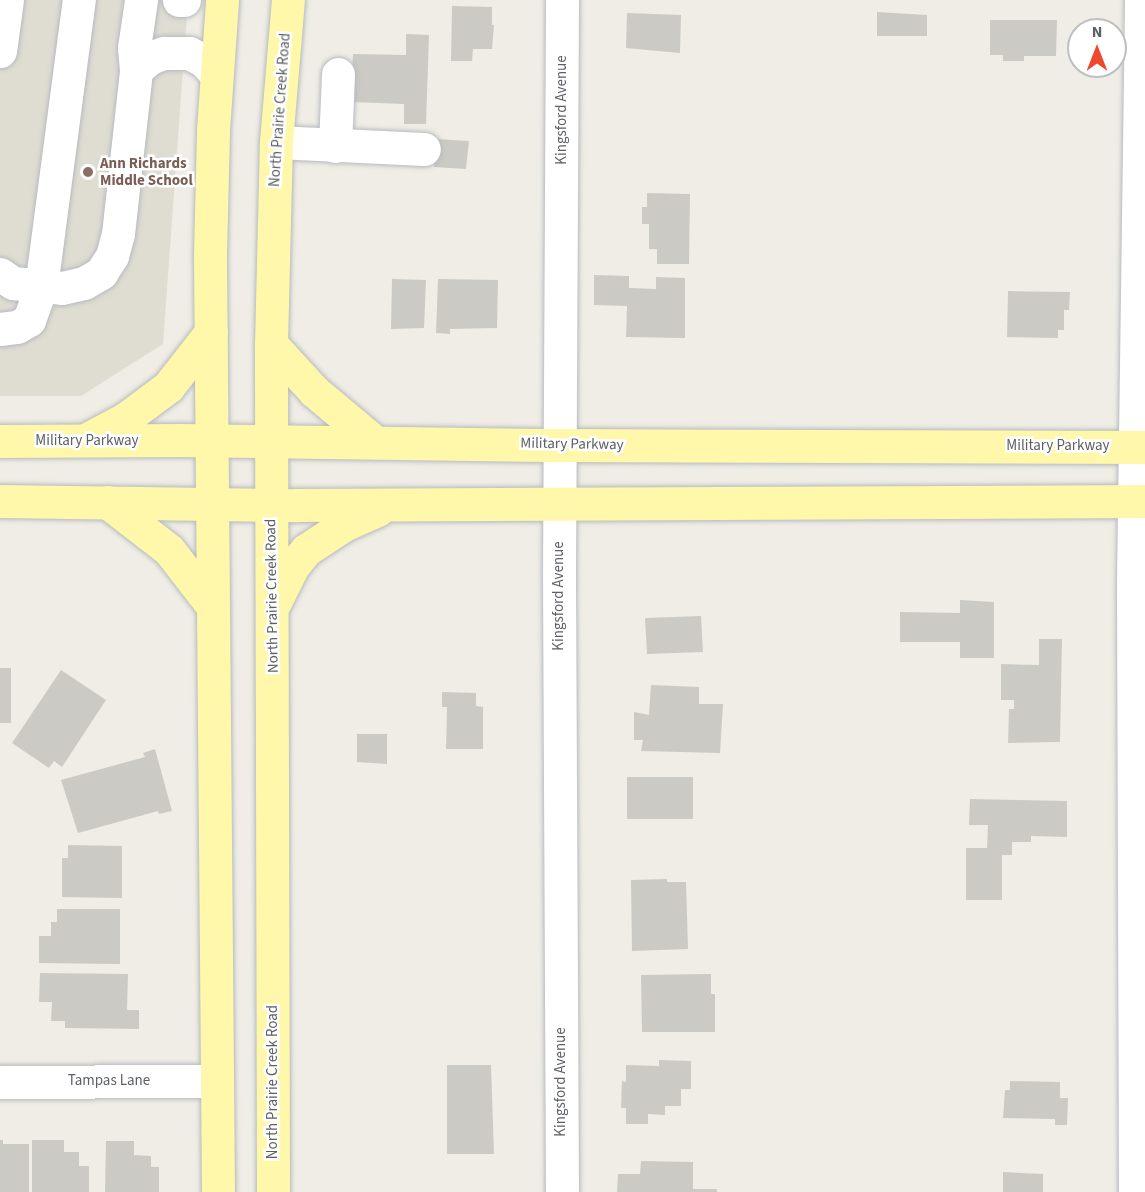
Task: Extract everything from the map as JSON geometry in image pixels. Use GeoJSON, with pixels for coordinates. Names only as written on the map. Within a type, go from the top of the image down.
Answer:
{"type":"FeatureCollection","features":[{"type":"Feature","properties":{"kind":"main road"},"geometry":{"type":"LineString","coordinates":[[218,1192],[210,255],[216,74],[222,0]]}},
{"type":"Feature","properties":{"kind":"main road","name":"North Prairie Creek Road"},"geometry":{"type":"LineString","coordinates":[[273,1192],[271,344],[276,142],[288,0]]}},
{"type":"Feature","properties":{"kind":"main road"},"geometry":{"type":"LineString","coordinates":[[84,441],[155,399],[179,376],[211,332]]}},
{"type":"Feature","properties":{"kind":"main road"},"geometry":{"type":"LineString","coordinates":[[271,344],[314,392],[375,442]]}},
{"type":"Feature","properties":{"kind":"main road","name":"Military Parkway"},"geometry":{"type":"LineString","coordinates":[[0,441],[1140,447]]}},
{"type":"Feature","properties":{"kind":"main road"},"geometry":{"type":"LineString","coordinates":[[0,501],[389,505],[559,502],[1139,501]]}},
{"type":"Feature","properties":{"kind":"main road"},"geometry":{"type":"LineString","coordinates":[[107,502],[169,550],[213,607]]}},
{"type":"Feature","properties":{"kind":"main road"},"geometry":{"type":"LineString","coordinates":[[273,606],[293,566],[306,550],[344,525],[389,505]]}},
{"type":"Feature","properties":{"kind":"street"},"geometry":{"type":"LineString","coordinates":[[0,51],[7,0]]}},
{"type":"Feature","properties":{"kind":"street"},"geometry":{"type":"LineString","coordinates":[[0,329],[17,327],[29,320],[41,287],[79,0]]}},
{"type":"Feature","properties":{"kind":"street"},"geometry":{"type":"LineString","coordinates":[[0,274],[13,283],[62,288],[84,283],[101,273],[112,256],[118,234],[136,70],[134,48],[141,0]]}},
{"type":"Feature","properties":{"kind":"street"},"geometry":{"type":"LineString","coordinates":[[179,0],[184,0]]}},
{"type":"Feature","properties":{"kind":"street","name":"Kingsford Avenue"},"geometry":{"type":"LineString","coordinates":[[562,0],[559,502],[562,1192]]}},
{"type":"Feature","properties":{"kind":"street"},"geometry":{"type":"LineString","coordinates":[[1135,1192],[1143,126],[1141,0]]}},
{"type":"Feature","properties":{"kind":"street"},"geometry":{"type":"LineString","coordinates":[[136,70],[150,58],[164,53],[189,53],[203,60],[216,74]]}},
{"type":"Feature","properties":{"kind":"street"},"geometry":{"type":"LineString","coordinates":[[334,146],[338,74]]}},
{"type":"Feature","properties":{"kind":"street"},"geometry":{"type":"LineString","coordinates":[[276,142],[424,149]]}},
{"type":"Feature","properties":{"kind":"street","name":"Tampas Lane"},"geometry":{"type":"LineString","coordinates":[[0,1082],[217,1081]]}},
{"type":"Feature","properties":{"kind":"shaded area","name":"Ann Richards Middle School"},"geometry":{"type":"Polygon","coordinates":[[[0,0],[188,0],[163,344],[81,396],[0,396],[0,0]]]}},
{"type":"Feature","properties":{"kind":"building"},"geometry":{"type":"Polygon","coordinates":[[[452,6],[492,7],[492,25],[494,25],[492,49],[473,49],[472,61],[451,61],[452,6]]]}},
{"type":"Feature","properties":{"kind":"building"},"geometry":{"type":"Polygon","coordinates":[[[877,12],[927,15],[927,36],[877,36],[877,12]]]}},
{"type":"Feature","properties":{"kind":"building"},"geometry":{"type":"Polygon","coordinates":[[[627,13],[681,15],[680,53],[626,48],[627,13]]]}},
{"type":"Feature","properties":{"kind":"building"},"geometry":{"type":"Polygon","coordinates":[[[990,20],[1057,20],[1056,56],[1024,56],[1024,61],[1003,61],[1003,55],[990,55],[990,20]]]}},
{"type":"Feature","properties":{"kind":"building"},"geometry":{"type":"Polygon","coordinates":[[[406,34],[429,35],[426,124],[404,124],[404,104],[351,102],[353,54],[406,55],[406,34]]]}},
{"type":"Feature","properties":{"kind":"building"},"geometry":{"type":"Polygon","coordinates":[[[436,139],[469,141],[466,169],[434,167],[436,139]]]}},
{"type":"Feature","properties":{"kind":"building"},"geometry":{"type":"Polygon","coordinates":[[[647,193],[690,194],[689,264],[657,264],[657,249],[649,249],[649,224],[642,224],[642,207],[647,207],[647,193]]]}},
{"type":"Feature","properties":{"kind":"building"},"geometry":{"type":"Polygon","coordinates":[[[594,275],[629,276],[629,288],[656,289],[656,277],[685,278],[685,338],[626,337],[627,306],[594,305],[594,275]]]}},
{"type":"Feature","properties":{"kind":"building"},"geometry":{"type":"Polygon","coordinates":[[[392,279],[426,280],[424,328],[391,329],[392,279]]]}},
{"type":"Feature","properties":{"kind":"building"},"geometry":{"type":"Polygon","coordinates":[[[438,279],[498,280],[497,328],[450,329],[450,334],[436,333],[438,279]]]}},
{"type":"Feature","properties":{"kind":"building"},"geometry":{"type":"Polygon","coordinates":[[[1008,291],[1070,292],[1069,310],[1064,310],[1064,330],[1058,330],[1058,338],[1007,337],[1008,291]]]}},
{"type":"Feature","properties":{"kind":"building"},"geometry":{"type":"Polygon","coordinates":[[[960,600],[994,602],[994,658],[960,658],[960,642],[900,642],[900,612],[960,613],[960,600]]]}},
{"type":"Feature","properties":{"kind":"building"},"geometry":{"type":"Polygon","coordinates":[[[701,616],[703,652],[647,654],[645,618],[701,616]]]}},
{"type":"Feature","properties":{"kind":"building"},"geometry":{"type":"Polygon","coordinates":[[[1039,639],[1062,639],[1060,742],[1008,743],[1009,709],[1014,709],[1014,700],[1001,700],[1001,664],[1039,665],[1039,639]]]}},
{"type":"Feature","properties":{"kind":"building"},"geometry":{"type":"Polygon","coordinates":[[[0,668],[11,668],[11,723],[0,723],[0,668]]]}},
{"type":"Feature","properties":{"kind":"building"},"geometry":{"type":"Polygon","coordinates":[[[61,670],[106,700],[62,767],[54,761],[49,768],[12,743],[61,670]]]}},
{"type":"Feature","properties":{"kind":"building"},"geometry":{"type":"Polygon","coordinates":[[[651,685],[699,687],[699,704],[723,704],[720,753],[641,751],[643,740],[634,740],[634,712],[649,715],[651,685]]]}},
{"type":"Feature","properties":{"kind":"building"},"geometry":{"type":"Polygon","coordinates":[[[442,692],[476,693],[476,706],[483,707],[483,749],[446,749],[447,707],[442,707],[442,692]]]}},
{"type":"Feature","properties":{"kind":"building"},"geometry":{"type":"Polygon","coordinates":[[[357,734],[387,734],[387,764],[357,762],[357,734]]]}},
{"type":"Feature","properties":{"kind":"building"},"geometry":{"type":"Polygon","coordinates":[[[155,749],[172,811],[159,814],[158,811],[78,833],[61,780],[145,757],[143,753],[155,749]]]}},
{"type":"Feature","properties":{"kind":"building"},"geometry":{"type":"Polygon","coordinates":[[[627,777],[693,777],[693,819],[627,819],[627,777]]]}},
{"type":"Feature","properties":{"kind":"building"},"geometry":{"type":"Polygon","coordinates":[[[970,799],[1067,801],[1067,837],[1031,836],[1031,842],[1012,842],[1012,855],[1002,855],[1002,900],[966,900],[966,848],[987,848],[988,825],[969,825],[970,799]]]}},
{"type":"Feature","properties":{"kind":"building"},"geometry":{"type":"Polygon","coordinates":[[[68,845],[122,846],[122,898],[62,897],[62,858],[68,858],[68,845]]]}},
{"type":"Feature","properties":{"kind":"building"},"geometry":{"type":"Polygon","coordinates":[[[667,879],[667,882],[686,882],[688,949],[632,951],[631,880],[667,879]]]}},
{"type":"Feature","properties":{"kind":"building"},"geometry":{"type":"Polygon","coordinates":[[[57,909],[120,909],[120,964],[39,963],[39,936],[51,936],[51,922],[57,922],[57,909]]]}},
{"type":"Feature","properties":{"kind":"building"},"geometry":{"type":"Polygon","coordinates":[[[40,973],[128,974],[127,1010],[139,1010],[139,1029],[65,1028],[65,1021],[51,1021],[52,1002],[39,1002],[40,973]]]}},
{"type":"Feature","properties":{"kind":"building"},"geometry":{"type":"Polygon","coordinates":[[[711,974],[711,994],[715,994],[715,1032],[642,1032],[641,975],[711,974]]]}},
{"type":"Feature","properties":{"kind":"building"},"geometry":{"type":"Polygon","coordinates":[[[659,1060],[691,1061],[691,1089],[681,1089],[681,1106],[665,1106],[665,1115],[648,1114],[648,1124],[626,1124],[626,1108],[621,1108],[622,1081],[626,1082],[626,1065],[659,1066],[659,1060]]]}},
{"type":"Feature","properties":{"kind":"building"},"geometry":{"type":"Polygon","coordinates":[[[447,1065],[491,1065],[494,1154],[447,1154],[447,1065]]]}},
{"type":"Feature","properties":{"kind":"building"},"geometry":{"type":"Polygon","coordinates":[[[1010,1081],[1060,1082],[1060,1098],[1068,1098],[1067,1125],[1055,1125],[1055,1119],[1003,1118],[1005,1090],[1010,1090],[1010,1081]]]}},
{"type":"Feature","properties":{"kind":"building"},"geometry":{"type":"Polygon","coordinates":[[[0,1140],[3,1140],[3,1144],[29,1144],[29,1192],[0,1192],[0,1140]]]}},
{"type":"Feature","properties":{"kind":"building"},"geometry":{"type":"Polygon","coordinates":[[[32,1140],[64,1140],[64,1152],[79,1152],[79,1166],[89,1166],[89,1192],[32,1192],[32,1140]]]}},
{"type":"Feature","properties":{"kind":"building"},"geometry":{"type":"Polygon","coordinates":[[[106,1141],[134,1141],[134,1155],[151,1156],[151,1167],[159,1167],[159,1192],[105,1192],[106,1141]]]}},
{"type":"Feature","properties":{"kind":"building"},"geometry":{"type":"Polygon","coordinates":[[[641,1161],[693,1162],[693,1189],[717,1189],[717,1192],[617,1192],[618,1174],[640,1174],[641,1161]]]}},
{"type":"Feature","properties":{"kind":"building"},"geometry":{"type":"Polygon","coordinates":[[[1003,1172],[1043,1174],[1043,1192],[1003,1192],[1003,1172]]]}},
{"type":"Feature","properties":{"kind":"place","name":"Ann Richards Middle School"},"geometry":{"type":"Point","coordinates":[88,172]}}]}
